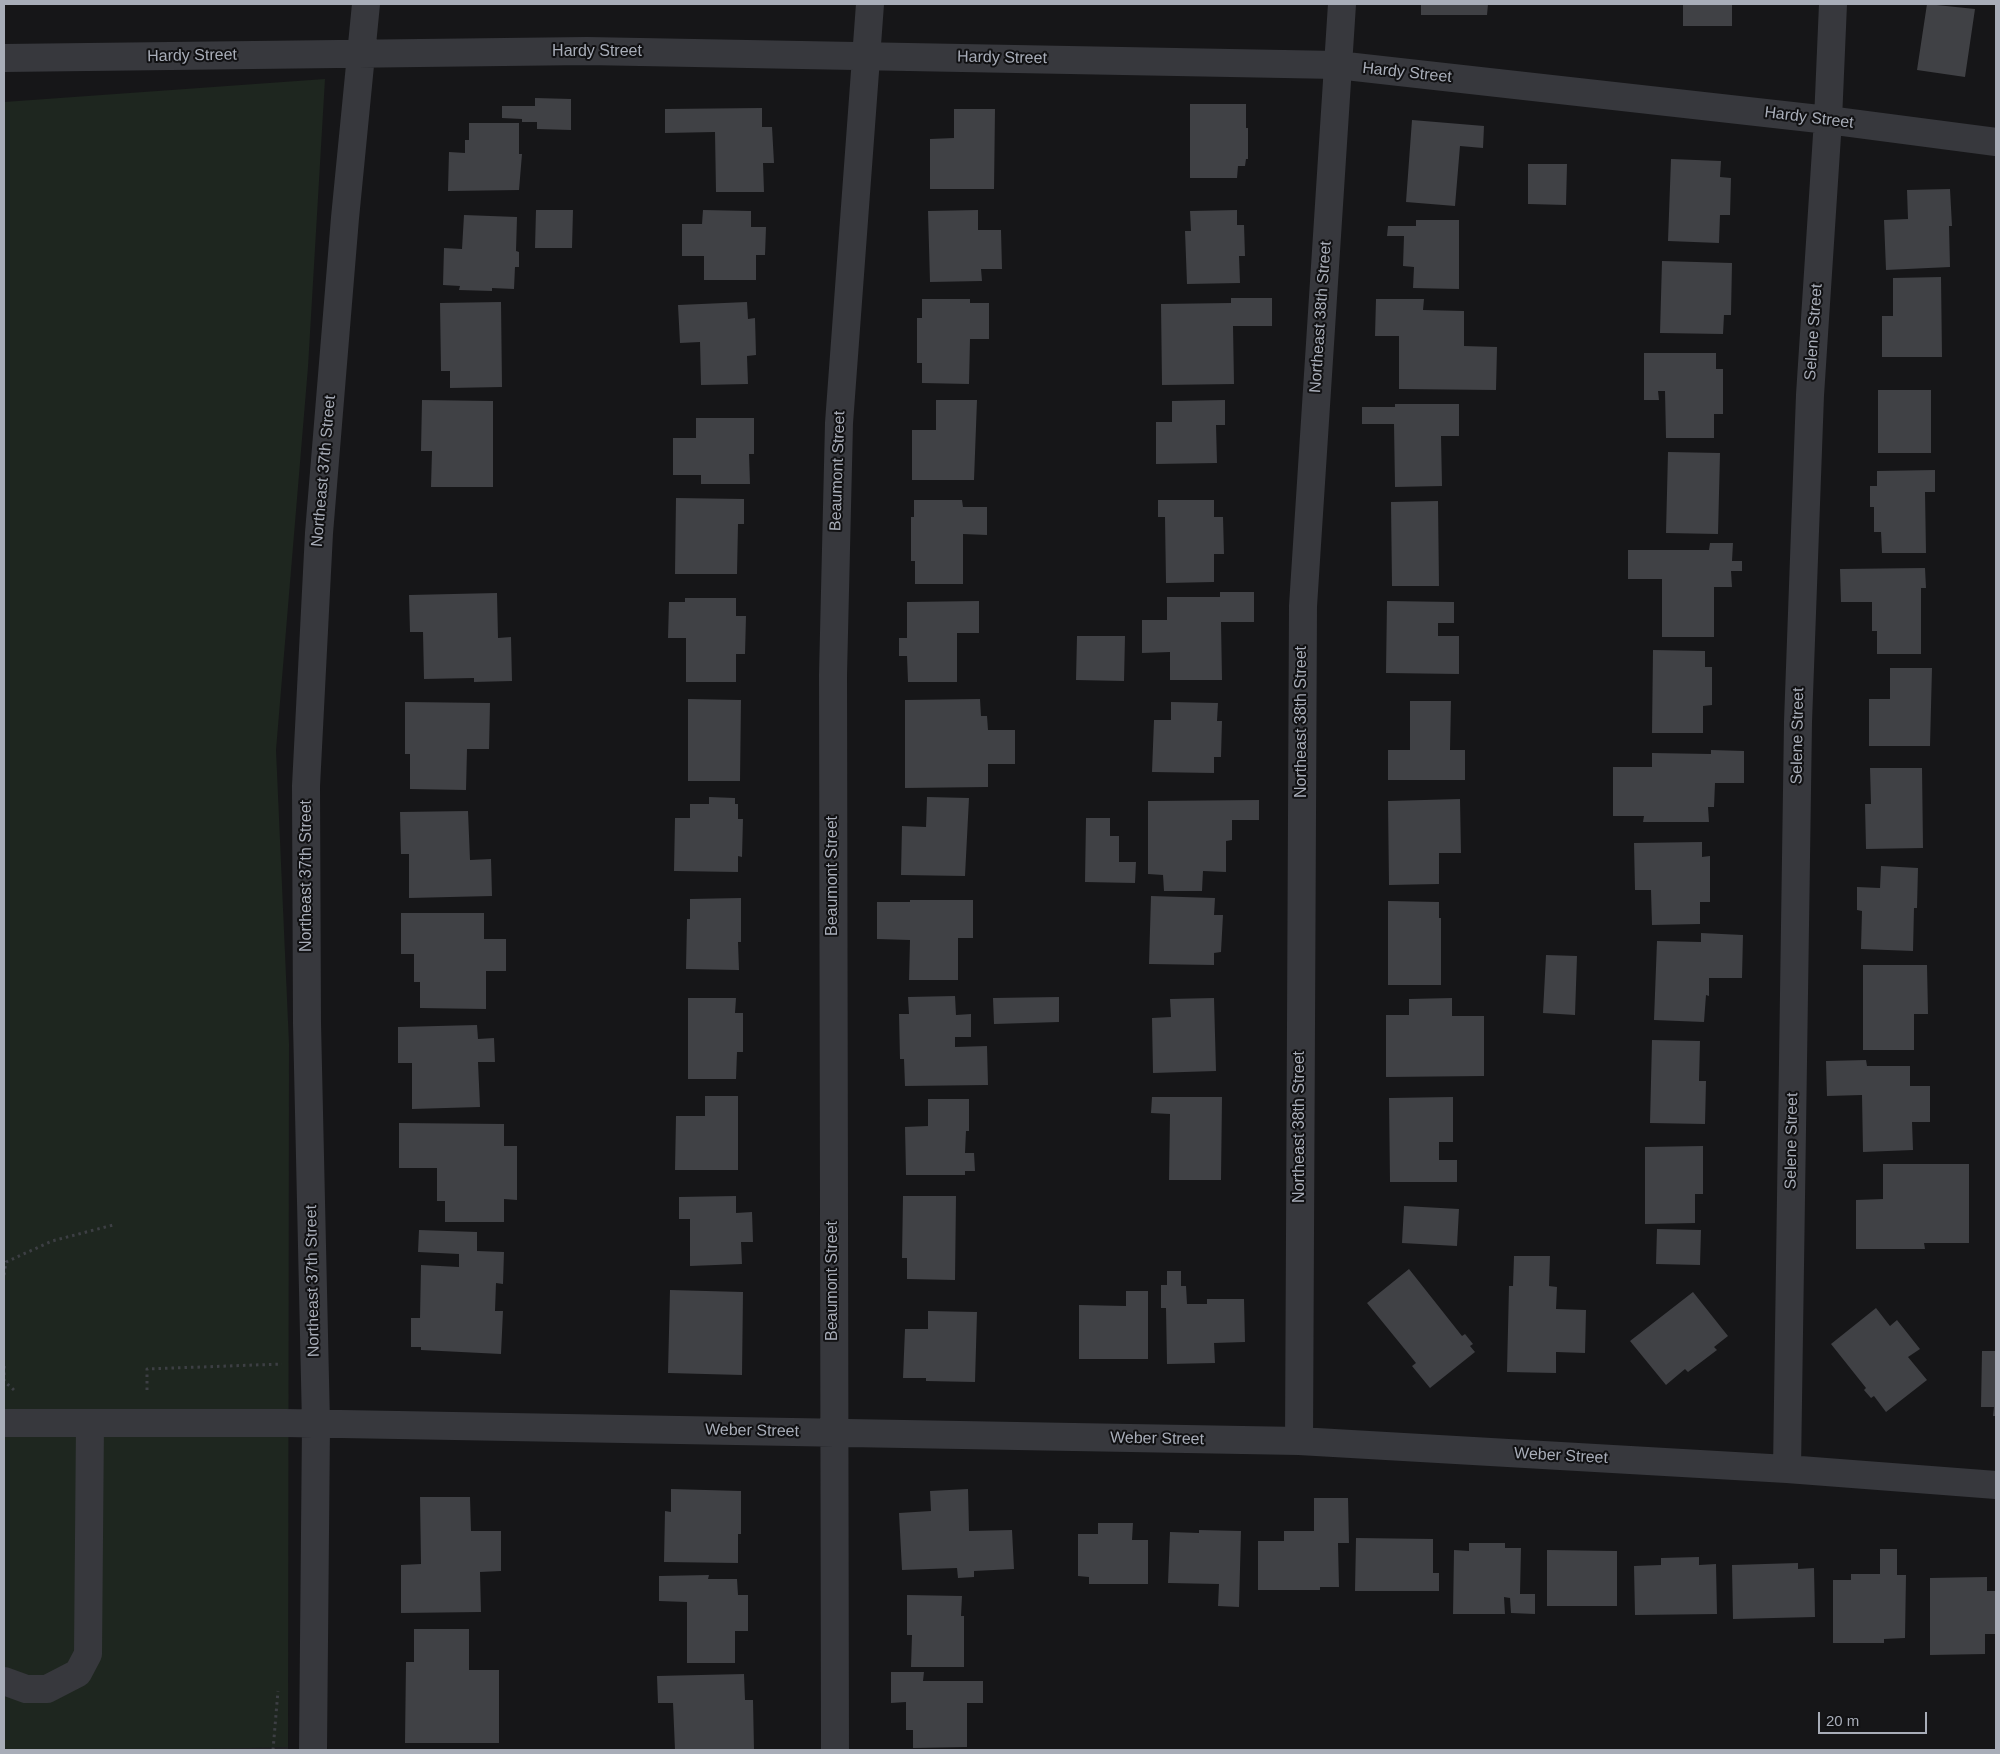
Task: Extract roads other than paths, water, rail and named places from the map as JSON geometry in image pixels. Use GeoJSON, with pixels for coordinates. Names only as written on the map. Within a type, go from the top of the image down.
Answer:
{"type":"FeatureCollection","features":[{"type":"Feature","properties":{"kind":"street","name":"Northeast 37th Street"},"geometry":{"type":"LineString","coordinates":[[313,1750],[316,1424],[307,1023],[306,786],[320,524],[345,218],[366,4]]}},
{"type":"Feature","properties":{"kind":"street","name":"Beaumont Street"},"geometry":{"type":"LineString","coordinates":[[835,1750],[833,674],[838,452],[870,4]]}},
{"type":"Feature","properties":{"kind":"street","name":"Northeast 38th Street"},"geometry":{"type":"LineString","coordinates":[[1299,1441],[1303,606],[1342,4]]}},
{"type":"Feature","properties":{"kind":"street","name":"Selene Street"},"geometry":{"type":"LineString","coordinates":[[1788,1469],[1798,722],[1810,394],[1828,120],[1833,4]]}},
{"type":"Feature","properties":{"kind":"street","name":"Hardy Street"},"geometry":{"type":"LineString","coordinates":[[4,58],[587,51],[1337,65],[1828,120],[1996,142]]}},
{"type":"Feature","properties":{"kind":"street","name":"Weber Street"},"geometry":{"type":"LineString","coordinates":[[4,1423],[316,1424],[1299,1441],[1788,1469],[1996,1485]]}},
{"type":"Feature","properties":{"kind":"street"},"geometry":{"type":"LineString","coordinates":[[4,1681],[26,1689],[47,1689],[78,1673],[88,1654],[90,1423]]}}]}
